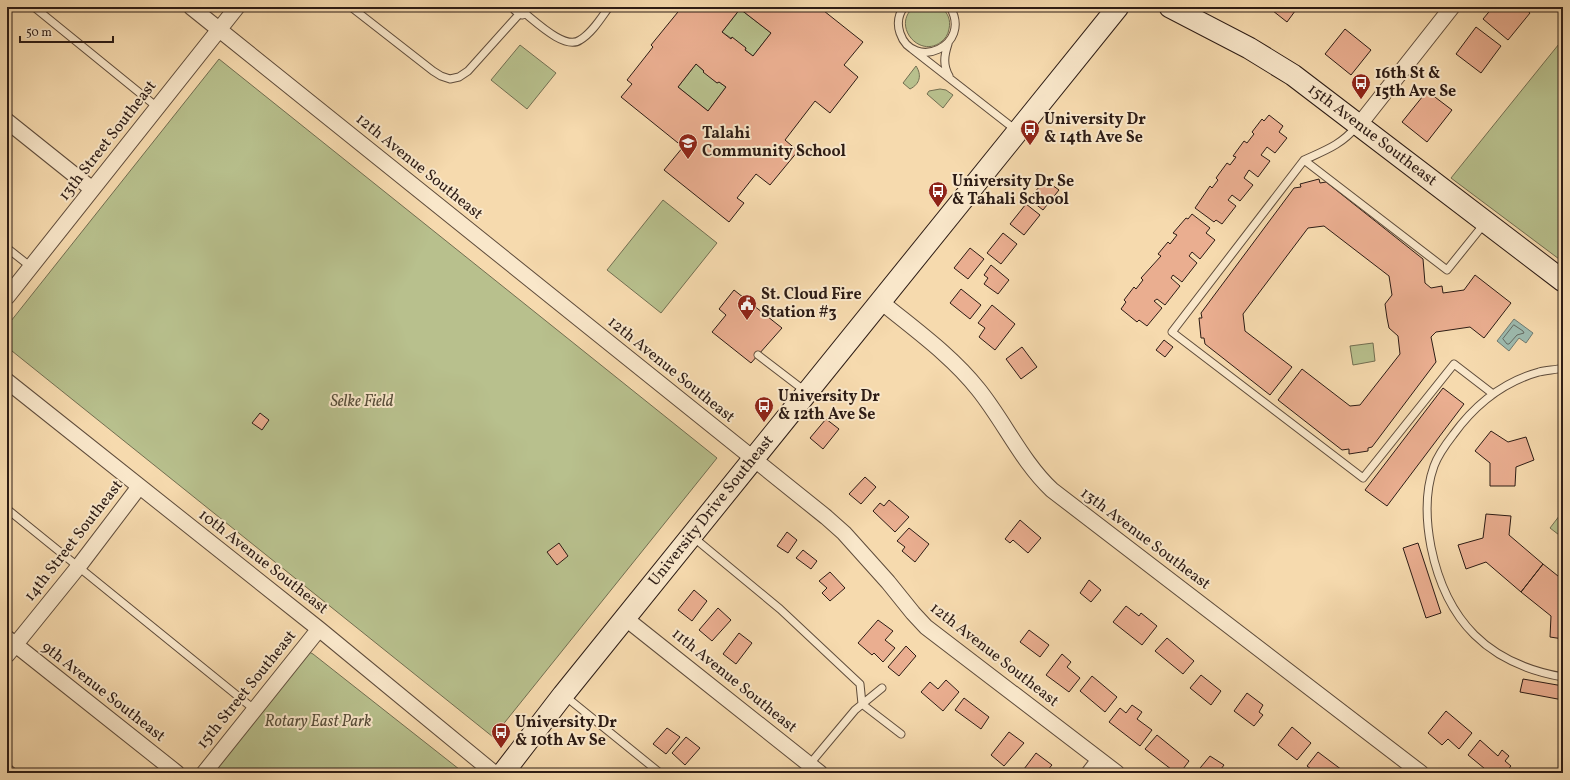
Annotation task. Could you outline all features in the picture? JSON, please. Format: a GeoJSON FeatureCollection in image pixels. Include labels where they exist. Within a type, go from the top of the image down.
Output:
{"type":"FeatureCollection","features":[{"type":"Feature","properties":{"kind":"street","name":"12th Avenue Southeast"},"geometry":{"type":"LineString","coordinates":[[191,7],[844,533],[888,582],[913,614],[926,627],[1117,773]]}},
{"type":"Feature","properties":{"kind":"street","name":"13th Street Southeast"},"geometry":{"type":"LineString","coordinates":[[7,297],[237,7]]}},
{"type":"Feature","properties":{"kind":"street","name":"University Drive Southeast"},"geometry":{"type":"LineString","coordinates":[[503,773],[563,695],[806,392],[1118,7]]}},
{"type":"Feature","properties":{"kind":"street","name":"15th Avenue Southeast"},"geometry":{"type":"LineString","coordinates":[[1170,7],[1256,52],[1293,75],[1563,281]]}},
{"type":"Feature","properties":{"kind":"street"},"geometry":{"type":"LineString","coordinates":[[1358,125],[1452,7]]}},
{"type":"Feature","properties":{"kind":"street"},"geometry":{"type":"LineString","coordinates":[[7,121],[92,189]]}},
{"type":"Feature","properties":{"kind":"street","name":"13th Avenue Southeast"},"geometry":{"type":"LineString","coordinates":[[880,301],[944,354],[969,378],[1017,444],[1031,467],[1041,480],[1052,490],[1421,773]]}},
{"type":"Feature","properties":{"kind":"street","name":"10th Avenue Southeast"},"geometry":{"type":"LineString","coordinates":[[7,381],[319,629],[494,773]]}},
{"type":"Feature","properties":{"kind":"street","name":"14th Street Southeast"},"geometry":{"type":"LineString","coordinates":[[10,646],[79,566],[139,486]]}},
{"type":"Feature","properties":{"kind":"street","name":"11th Avenue Southeast"},"geometry":{"type":"LineString","coordinates":[[625,618],[811,770]]}},
{"type":"Feature","properties":{"kind":"street","name":"15th Street Southeast"},"geometry":{"type":"LineString","coordinates":[[204,773],[319,629]]}},
{"type":"Feature","properties":{"kind":"street","name":"9th Avenue Southeast"},"geometry":{"type":"LineString","coordinates":[[10,646],[177,773]]}},
{"type":"Feature","properties":{"kind":"street"},"geometry":{"type":"LineString","coordinates":[[1089,773],[1099,760]]}},
{"type":"Feature","properties":{"kind":"lane"},"geometry":{"type":"LineString","coordinates":[[34,7],[157,107]]}},
{"type":"Feature","properties":{"kind":"lane"},"geometry":{"type":"LineString","coordinates":[[351,7],[434,71],[450,79],[459,77],[468,72],[519,9],[559,39],[570,43],[580,41],[609,7]]}},
{"type":"Feature","properties":{"kind":"lane"},"geometry":{"type":"LineString","coordinates":[[904,7],[899,17],[899,32],[902,38],[912,49],[1017,132]]}},
{"type":"Feature","properties":{"kind":"lane"},"geometry":{"type":"LineString","coordinates":[[912,49],[926,53],[934,52],[942,49],[948,43],[953,37],[956,21],[950,7]]}},
{"type":"Feature","properties":{"kind":"lane"},"geometry":{"type":"LineString","coordinates":[[948,43],[944,62],[945,69],[950,78]]}},
{"type":"Feature","properties":{"kind":"lane"},"geometry":{"type":"LineString","coordinates":[[1358,125],[1347,138],[1335,146],[1304,160],[1172,332],[1363,478],[1454,364],[1493,394]]}},
{"type":"Feature","properties":{"kind":"lane"},"geometry":{"type":"LineString","coordinates":[[1304,160],[1447,270],[1486,222]]}},
{"type":"Feature","properties":{"kind":"lane"},"geometry":{"type":"LineString","coordinates":[[7,248],[31,267]]}},
{"type":"Feature","properties":{"kind":"lane"},"geometry":{"type":"LineString","coordinates":[[758,355],[806,392]]}},
{"type":"Feature","properties":{"kind":"lane"},"geometry":{"type":"LineString","coordinates":[[1563,368],[1539,372],[1505,386],[1478,406],[1460,425],[1446,444],[1434,466],[1429,485],[1427,508],[1428,530],[1438,574],[1453,608],[1465,625],[1479,639],[1496,652],[1519,665],[1542,673],[1563,677]]}},
{"type":"Feature","properties":{"kind":"lane"},"geometry":{"type":"LineString","coordinates":[[7,509],[255,710]]}},
{"type":"Feature","properties":{"kind":"lane"},"geometry":{"type":"LineString","coordinates":[[691,536],[780,609],[860,684],[862,704],[902,734]]}},
{"type":"Feature","properties":{"kind":"lane"},"geometry":{"type":"LineString","coordinates":[[811,770],[855,710],[882,688]]}},
{"type":"Feature","properties":{"kind":"lane"},"geometry":{"type":"LineString","coordinates":[[563,695],[660,773]]}},
{"type":"Feature","properties":{"kind":"lane"},"geometry":{"type":"LineString","coordinates":[[7,767],[14,773]]}},
{"type":"Feature","properties":{"kind":"green space"},"geometry":{"type":"Polygon","coordinates":[[[914,7],[941,7],[945,12],[950,26],[947,35],[941,42],[933,46],[924,46],[911,38],[905,22],[908,14],[914,7]]]}},
{"type":"Feature","properties":{"kind":"green space"},"geometry":{"type":"Polygon","coordinates":[[[740,9],[771,33],[753,56],[745,50],[746,48],[722,32],[740,9]]]}},
{"type":"Feature","properties":{"kind":"green space"},"geometry":{"type":"Polygon","coordinates":[[[1563,39],[1563,262],[1451,178],[1563,39]]]}},
{"type":"Feature","properties":{"kind":"green space"},"geometry":{"type":"Polygon","coordinates":[[[520,45],[556,73],[527,109],[491,80],[520,45]]]}},
{"type":"Feature","properties":{"kind":"green space","name":"Selke Field"},"geometry":{"type":"Polygon","coordinates":[[[219,59],[717,458],[493,737],[7,347],[7,326],[219,59]]]}},
{"type":"Feature","properties":{"kind":"green space"},"geometry":{"type":"Polygon","coordinates":[[[696,64],[717,83],[719,82],[726,87],[708,111],[678,87],[696,64]]]}},
{"type":"Feature","properties":{"kind":"green space"},"geometry":{"type":"Polygon","coordinates":[[[916,66],[919,73],[919,79],[916,85],[910,89],[903,83],[916,66]]]}},
{"type":"Feature","properties":{"kind":"green space"},"geometry":{"type":"Polygon","coordinates":[[[940,89],[946,90],[953,95],[943,108],[927,94],[929,91],[940,89]]]}},
{"type":"Feature","properties":{"kind":"green space"},"geometry":{"type":"Polygon","coordinates":[[[663,200],[717,243],[661,313],[607,270],[663,200]]]}},
{"type":"Feature","properties":{"kind":"green space"},"geometry":{"type":"Polygon","coordinates":[[[1373,343],[1375,361],[1353,365],[1350,346],[1373,343]]]}},
{"type":"Feature","properties":{"kind":"green space"},"geometry":{"type":"Polygon","coordinates":[[[1563,511],[1563,538],[1550,528],[1563,511]]]}},
{"type":"Feature","properties":{"kind":"green space","name":"Rotary East Park"},"geometry":{"type":"Polygon","coordinates":[[[309,652],[313,654],[464,773],[210,773],[309,652]]]}},
{"type":"Feature","properties":{"kind":"water"},"geometry":{"type":"Polygon","coordinates":[[[1514,319],[1533,333],[1526,343],[1519,338],[1509,351],[1497,341],[1514,319]]]}},
{"type":"Feature","properties":{"kind":"building","name":"Talahi Community School"},"geometry":{"type":"Polygon","coordinates":[[[682,7],[819,7],[863,42],[844,65],[858,77],[830,113],[815,101],[785,140],[798,151],[770,185],[756,174],[737,198],[744,203],[729,222],[664,170],[683,147],[621,97],[632,84],[627,80],[653,47],[651,45],[682,7]],[[740,9],[722,32],[731,39],[732,37],[746,48],[745,50],[753,56],[771,33],[740,9]],[[696,64],[678,87],[708,111],[726,87],[719,82],[717,83],[703,72],[704,71],[696,64]]]}},
{"type":"Feature","properties":{"kind":"building"},"geometry":{"type":"Polygon","coordinates":[[[1268,7],[1298,7],[1287,22],[1268,7]]]}},
{"type":"Feature","properties":{"kind":"building"},"geometry":{"type":"Polygon","coordinates":[[[1493,7],[1523,7],[1530,13],[1508,40],[1483,19],[1493,7]]]}},
{"type":"Feature","properties":{"kind":"building"},"geometry":{"type":"Polygon","coordinates":[[[1476,27],[1501,46],[1481,73],[1456,54],[1476,27]]]}},
{"type":"Feature","properties":{"kind":"building"},"geometry":{"type":"Polygon","coordinates":[[[1345,29],[1371,50],[1351,75],[1325,54],[1345,29]]]}},
{"type":"Feature","properties":{"kind":"building"},"geometry":{"type":"Polygon","coordinates":[[[1427,91],[1452,110],[1427,142],[1402,122],[1427,91]]]}},
{"type":"Feature","properties":{"kind":"building"},"geometry":{"type":"Polygon","coordinates":[[[1269,115],[1283,126],[1279,132],[1287,138],[1275,153],[1267,147],[1261,155],[1270,161],[1258,177],[1249,170],[1244,178],[1253,185],[1240,201],[1232,195],[1228,200],[1236,206],[1222,224],[1216,220],[1214,222],[1195,208],[1210,186],[1212,188],[1218,180],[1216,178],[1227,163],[1230,165],[1236,157],[1233,156],[1244,141],[1247,143],[1254,134],[1252,132],[1262,119],[1264,121],[1269,115]]]}},
{"type":"Feature","properties":{"kind":"building"},"geometry":{"type":"Polygon","coordinates":[[[1319,179],[1320,183],[1326,182],[1423,259],[1425,283],[1431,288],[1442,286],[1443,293],[1464,290],[1475,275],[1511,303],[1484,338],[1470,327],[1436,332],[1431,337],[1436,362],[1372,447],[1368,448],[1368,451],[1349,454],[1349,449],[1342,450],[1278,400],[1302,369],[1350,406],[1360,405],[1400,354],[1398,336],[1389,328],[1385,304],[1392,295],[1389,276],[1324,226],[1308,228],[1243,314],[1245,331],[1292,367],[1270,395],[1205,344],[1204,338],[1201,338],[1199,318],[1202,318],[1201,313],[1294,188],[1301,187],[1300,184],[1319,179]]]}},
{"type":"Feature","properties":{"kind":"building"},"geometry":{"type":"Polygon","coordinates":[[[1045,180],[1059,190],[1043,210],[1029,199],[1045,180]]]}},
{"type":"Feature","properties":{"kind":"building"},"geometry":{"type":"Polygon","coordinates":[[[1026,204],[1040,215],[1024,235],[1010,224],[1026,204]]]}},
{"type":"Feature","properties":{"kind":"building"},"geometry":{"type":"Polygon","coordinates":[[[1192,214],[1210,228],[1206,233],[1215,240],[1200,259],[1192,252],[1189,256],[1197,263],[1182,282],[1173,275],[1171,278],[1180,286],[1165,305],[1157,299],[1154,301],[1162,308],[1147,326],[1139,320],[1137,322],[1121,309],[1126,302],[1124,300],[1134,287],[1136,289],[1143,280],[1141,278],[1161,256],[1158,254],[1168,242],[1170,244],[1177,235],[1173,233],[1186,218],[1188,219],[1192,214]]]}},
{"type":"Feature","properties":{"kind":"building"},"geometry":{"type":"Polygon","coordinates":[[[1003,233],[1017,244],[1001,264],[987,253],[1003,233]]]}},
{"type":"Feature","properties":{"kind":"building"},"geometry":{"type":"Polygon","coordinates":[[[970,248],[984,259],[968,279],[954,268],[970,248]]]}},
{"type":"Feature","properties":{"kind":"building"},"geometry":{"type":"Polygon","coordinates":[[[991,265],[1009,280],[998,294],[984,284],[988,278],[984,275],[991,265]]]}},
{"type":"Feature","properties":{"kind":"building"},"geometry":{"type":"Polygon","coordinates":[[[961,289],[981,305],[970,319],[950,303],[961,289]]]}},
{"type":"Feature","properties":{"kind":"building","name":"St. Cloud Fire Station #3"},"geometry":{"type":"Polygon","coordinates":[[[734,290],[782,328],[751,363],[712,332],[726,315],[719,309],[734,290]]]}},
{"type":"Feature","properties":{"kind":"building"},"geometry":{"type":"Polygon","coordinates":[[[992,305],[1015,324],[995,350],[979,337],[985,328],[978,323],[992,305]]]}},
{"type":"Feature","properties":{"kind":"building"},"geometry":{"type":"Polygon","coordinates":[[[1164,340],[1173,347],[1165,357],[1156,350],[1164,340]]]}},
{"type":"Feature","properties":{"kind":"building"},"geometry":{"type":"Polygon","coordinates":[[[1022,347],[1037,367],[1021,379],[1006,359],[1022,347]]]}},
{"type":"Feature","properties":{"kind":"building"},"geometry":{"type":"Polygon","coordinates":[[[1443,388],[1464,404],[1387,506],[1365,490],[1443,388]]]}},
{"type":"Feature","properties":{"kind":"building"},"geometry":{"type":"Polygon","coordinates":[[[260,413],[269,420],[262,430],[252,423],[260,413]]]}},
{"type":"Feature","properties":{"kind":"building"},"geometry":{"type":"Polygon","coordinates":[[[826,419],[839,429],[823,449],[810,438],[826,419]]]}},
{"type":"Feature","properties":{"kind":"building"},"geometry":{"type":"Polygon","coordinates":[[[1491,431],[1508,442],[1526,437],[1534,460],[1516,467],[1515,486],[1490,486],[1490,463],[1475,451],[1491,431]]]}},
{"type":"Feature","properties":{"kind":"building"},"geometry":{"type":"Polygon","coordinates":[[[865,477],[876,487],[861,504],[849,494],[865,477]]]}},
{"type":"Feature","properties":{"kind":"building"},"geometry":{"type":"Polygon","coordinates":[[[889,500],[909,517],[895,532],[873,511],[880,503],[884,506],[889,500]]]}},
{"type":"Feature","properties":{"kind":"building"},"geometry":{"type":"Polygon","coordinates":[[[1486,514],[1511,516],[1509,535],[1543,564],[1521,592],[1486,562],[1466,569],[1458,545],[1483,538],[1486,514]]]}},
{"type":"Feature","properties":{"kind":"building"},"geometry":{"type":"Polygon","coordinates":[[[1020,520],[1041,538],[1028,553],[1013,540],[1010,543],[1005,539],[1020,520]]]}},
{"type":"Feature","properties":{"kind":"building"},"geometry":{"type":"Polygon","coordinates":[[[909,528],[929,544],[915,562],[902,551],[905,547],[897,541],[909,528]]]}},
{"type":"Feature","properties":{"kind":"building"},"geometry":{"type":"Polygon","coordinates":[[[787,532],[797,540],[788,553],[777,546],[787,532]]]}},
{"type":"Feature","properties":{"kind":"building"},"geometry":{"type":"Polygon","coordinates":[[[559,543],[568,556],[557,565],[547,552],[559,543]]]}},
{"type":"Feature","properties":{"kind":"building"},"geometry":{"type":"Polygon","coordinates":[[[1418,543],[1441,613],[1426,618],[1403,548],[1418,543]]]}},
{"type":"Feature","properties":{"kind":"building"},"geometry":{"type":"Polygon","coordinates":[[[803,550],[817,561],[811,569],[796,558],[803,550]]]}},
{"type":"Feature","properties":{"kind":"building"},"geometry":{"type":"Polygon","coordinates":[[[1543,564],[1563,580],[1563,639],[1550,637],[1551,616],[1521,592],[1543,564]]]}},
{"type":"Feature","properties":{"kind":"building"},"geometry":{"type":"Polygon","coordinates":[[[830,572],[845,588],[830,601],[822,593],[827,588],[819,581],[830,572]]]}},
{"type":"Feature","properties":{"kind":"building"},"geometry":{"type":"Polygon","coordinates":[[[1089,580],[1101,590],[1091,602],[1080,593],[1089,580]]]}},
{"type":"Feature","properties":{"kind":"building"},"geometry":{"type":"Polygon","coordinates":[[[694,590],[707,601],[692,621],[678,610],[694,590]]]}},
{"type":"Feature","properties":{"kind":"building"},"geometry":{"type":"Polygon","coordinates":[[[1126,606],[1139,616],[1141,613],[1157,626],[1142,645],[1113,622],[1126,606]]]}},
{"type":"Feature","properties":{"kind":"building"},"geometry":{"type":"Polygon","coordinates":[[[718,608],[731,620],[712,641],[699,630],[718,608]]]}},
{"type":"Feature","properties":{"kind":"building"},"geometry":{"type":"Polygon","coordinates":[[[878,620],[893,631],[885,640],[895,648],[883,662],[874,653],[872,655],[858,643],[878,620]]]}},
{"type":"Feature","properties":{"kind":"building"},"geometry":{"type":"Polygon","coordinates":[[[1029,630],[1049,645],[1040,657],[1020,642],[1029,630]]]}},
{"type":"Feature","properties":{"kind":"building"},"geometry":{"type":"Polygon","coordinates":[[[739,633],[752,643],[736,664],[723,654],[739,633]]]}},
{"type":"Feature","properties":{"kind":"building"},"geometry":{"type":"Polygon","coordinates":[[[1167,638],[1194,661],[1183,674],[1155,651],[1167,638]]]}},
{"type":"Feature","properties":{"kind":"building"},"geometry":{"type":"Polygon","coordinates":[[[906,646],[916,656],[899,676],[888,667],[906,646]]]}},
{"type":"Feature","properties":{"kind":"building"},"geometry":{"type":"Polygon","coordinates":[[[1062,654],[1071,662],[1067,667],[1080,678],[1069,692],[1046,675],[1062,654]]]}},
{"type":"Feature","properties":{"kind":"building"},"geometry":{"type":"Polygon","coordinates":[[[1201,675],[1221,691],[1211,705],[1190,688],[1201,675]]]}},
{"type":"Feature","properties":{"kind":"building"},"geometry":{"type":"Polygon","coordinates":[[[1092,676],[1117,697],[1105,712],[1080,691],[1092,676]]]}},
{"type":"Feature","properties":{"kind":"building"},"geometry":{"type":"Polygon","coordinates":[[[1523,679],[1563,686],[1563,700],[1520,692],[1523,679]]]}},
{"type":"Feature","properties":{"kind":"building"},"geometry":{"type":"Polygon","coordinates":[[[946,680],[959,692],[943,711],[921,692],[930,682],[938,689],[946,680]]]}},
{"type":"Feature","properties":{"kind":"building"},"geometry":{"type":"Polygon","coordinates":[[[1247,693],[1263,705],[1259,712],[1263,715],[1254,726],[1234,711],[1247,693]]]}},
{"type":"Feature","properties":{"kind":"building"},"geometry":{"type":"Polygon","coordinates":[[[964,698],[989,717],[981,729],[955,710],[964,698]]]}},
{"type":"Feature","properties":{"kind":"building"},"geometry":{"type":"Polygon","coordinates":[[[1132,705],[1142,712],[1137,719],[1152,730],[1140,746],[1109,722],[1120,708],[1126,713],[1132,705]]]}},
{"type":"Feature","properties":{"kind":"building"},"geometry":{"type":"Polygon","coordinates":[[[1446,711],[1472,733],[1459,749],[1448,739],[1442,745],[1428,733],[1446,711]]]}},
{"type":"Feature","properties":{"kind":"building"},"geometry":{"type":"Polygon","coordinates":[[[1292,727],[1311,743],[1297,760],[1278,745],[1292,727]]]}},
{"type":"Feature","properties":{"kind":"building"},"geometry":{"type":"Polygon","coordinates":[[[667,728],[680,737],[666,754],[653,744],[667,728]]]}},
{"type":"Feature","properties":{"kind":"building"},"geometry":{"type":"Polygon","coordinates":[[[1009,732],[1024,743],[1004,766],[991,755],[1009,732]]]}},
{"type":"Feature","properties":{"kind":"building"},"geometry":{"type":"Polygon","coordinates":[[[1157,735],[1189,761],[1180,773],[1176,773],[1145,749],[1157,735]]]}},
{"type":"Feature","properties":{"kind":"building"},"geometry":{"type":"Polygon","coordinates":[[[686,737],[700,748],[685,765],[672,753],[686,737]]]}},
{"type":"Feature","properties":{"kind":"building"},"geometry":{"type":"Polygon","coordinates":[[[1480,740],[1498,756],[1502,750],[1509,756],[1505,761],[1511,766],[1505,773],[1490,773],[1468,755],[1480,740]]]}},
{"type":"Feature","properties":{"kind":"building"},"geometry":{"type":"Polygon","coordinates":[[[1318,752],[1346,773],[1316,773],[1307,766],[1318,752]]]}},
{"type":"Feature","properties":{"kind":"building"},"geometry":{"type":"Polygon","coordinates":[[[1036,753],[1052,765],[1045,773],[1021,773],[1036,753]]]}},
{"type":"Feature","properties":{"kind":"building"},"geometry":{"type":"Polygon","coordinates":[[[1210,756],[1224,765],[1221,769],[1226,773],[1196,773],[1210,756]]]}},
{"type":"Feature","properties":{"kind":"place","name":"16th St & 15th Ave Se"},"geometry":{"type":"Point","coordinates":[1361,100]}},
{"type":"Feature","properties":{"kind":"place","name":"University Dr & 14th Ave Se"},"geometry":{"type":"Point","coordinates":[1030,146]}},
{"type":"Feature","properties":{"kind":"place","name":"Talahi Community School"},"geometry":{"type":"Point","coordinates":[688,160]}},
{"type":"Feature","properties":{"kind":"place","name":"University Dr Se & Tahali School"},"geometry":{"type":"Point","coordinates":[938,208]}},
{"type":"Feature","properties":{"kind":"place","name":"St. Cloud Fire Station #3"},"geometry":{"type":"Point","coordinates":[747,321]}},
{"type":"Feature","properties":{"kind":"place","name":"University Dr & 12th Ave Se"},"geometry":{"type":"Point","coordinates":[764,423]}},
{"type":"Feature","properties":{"kind":"place","name":"University Dr & 10th Av Se"},"geometry":{"type":"Point","coordinates":[501,749]}}]}
